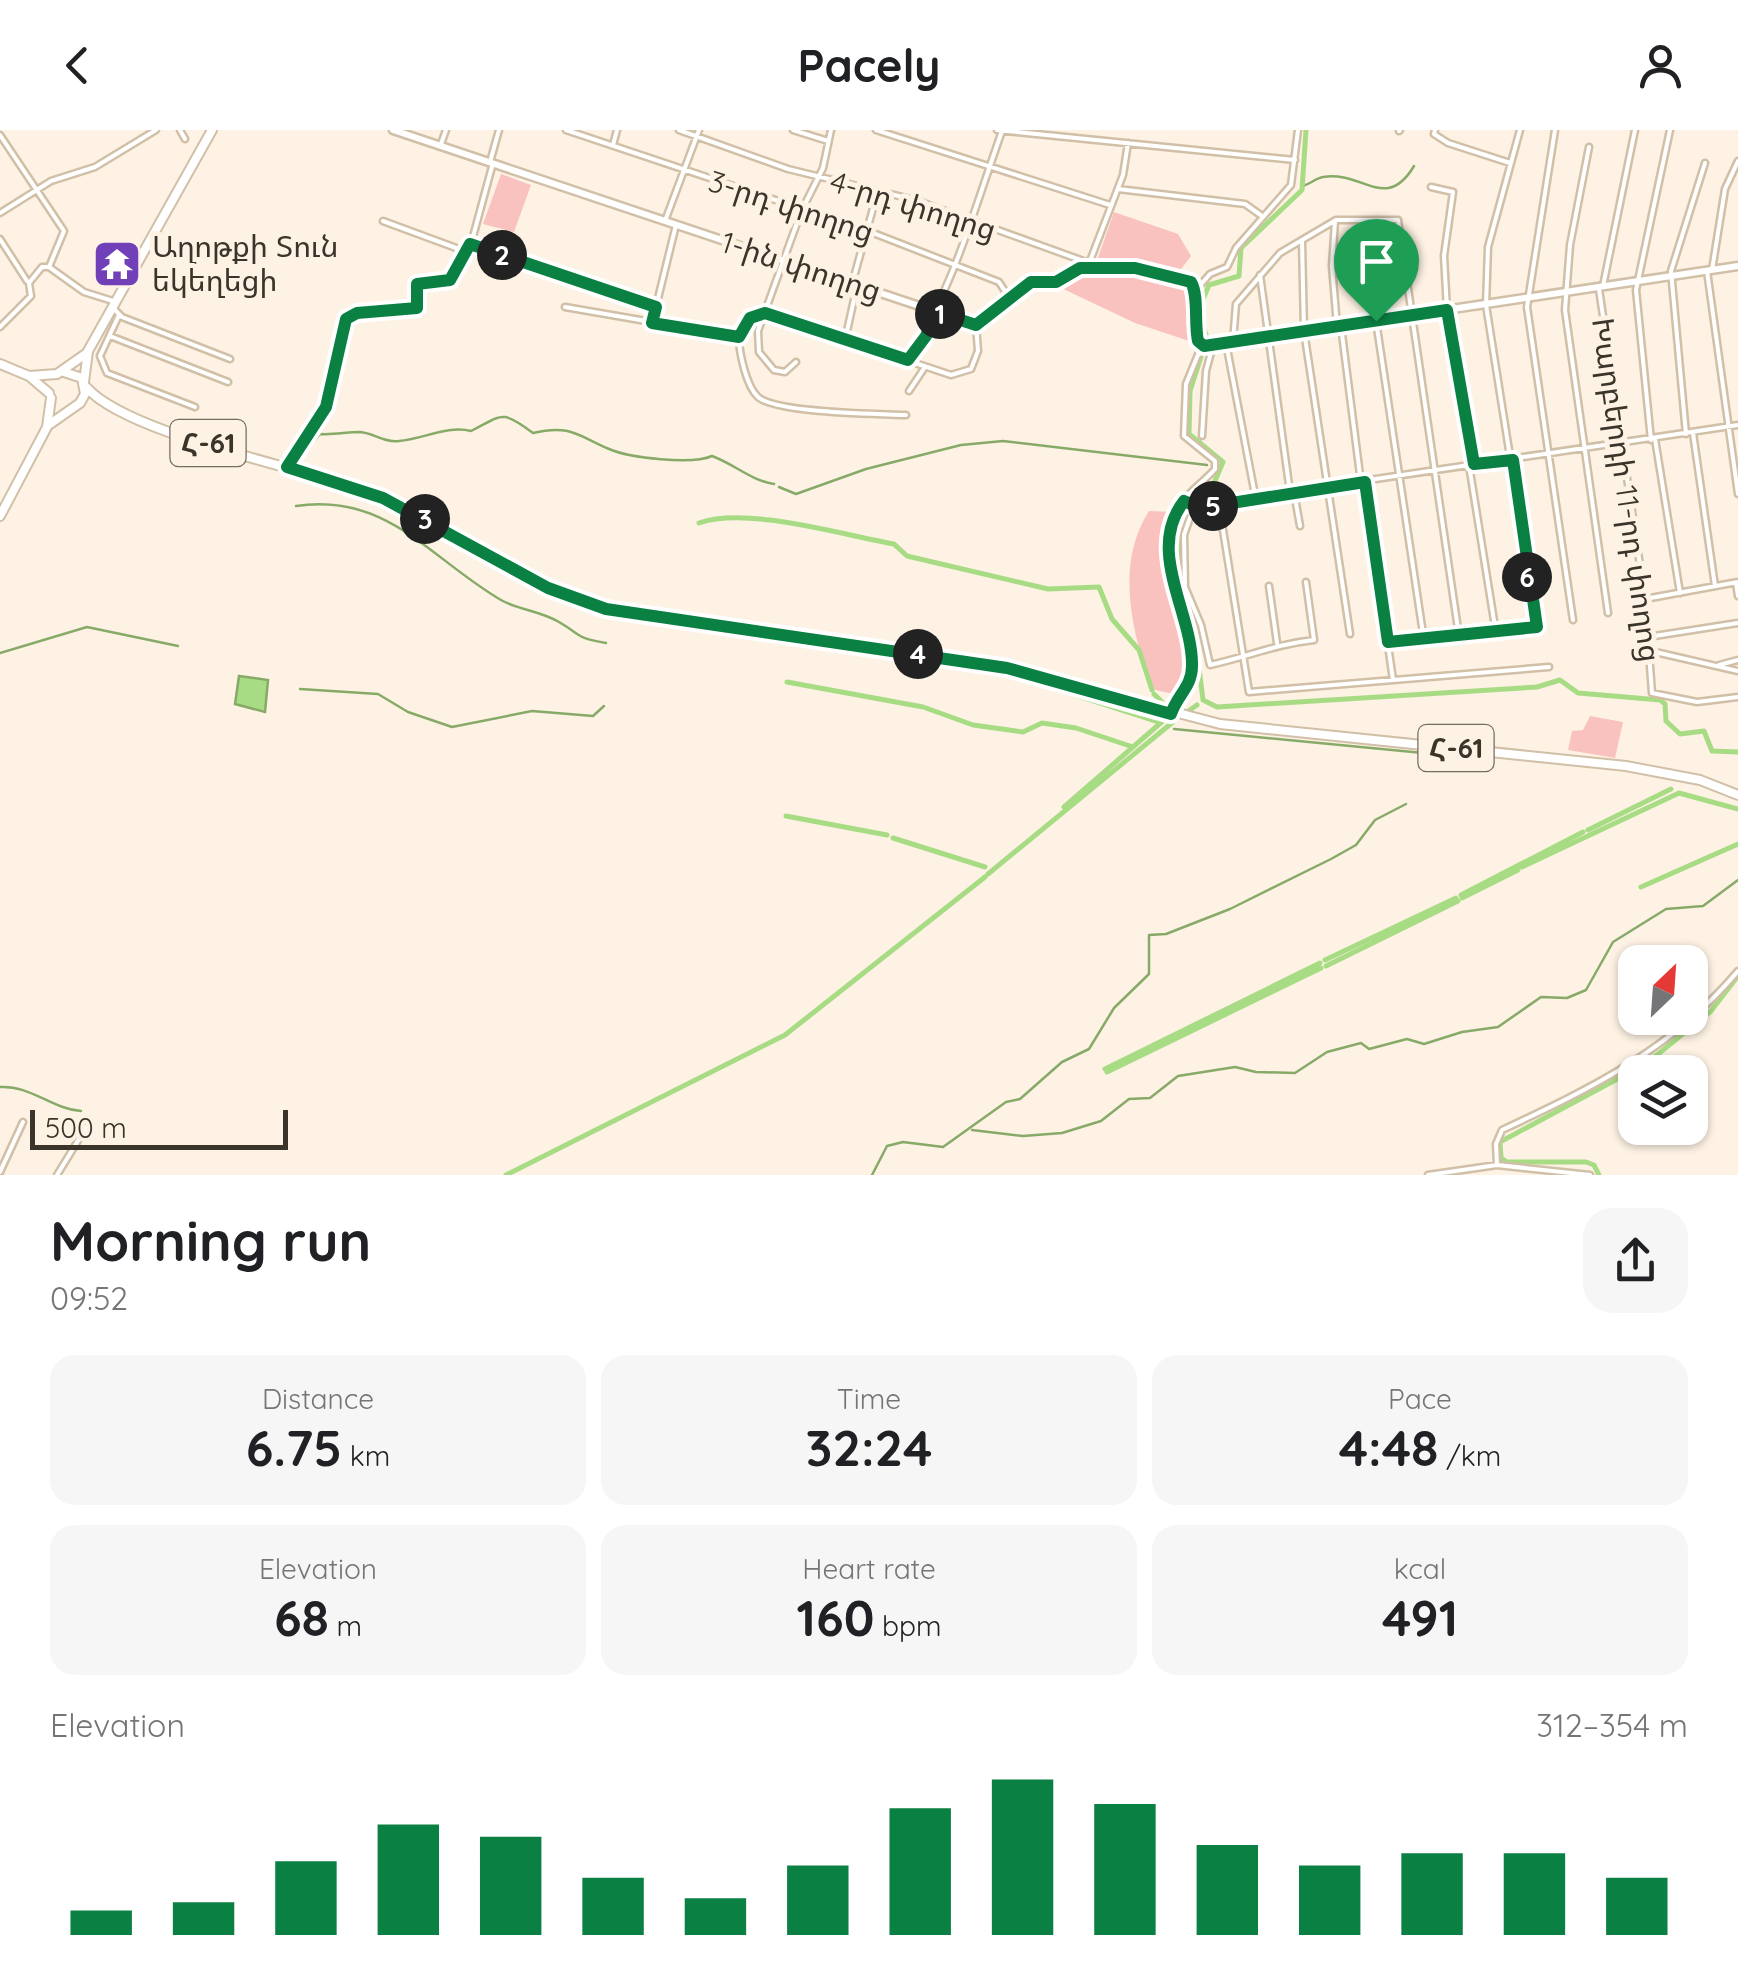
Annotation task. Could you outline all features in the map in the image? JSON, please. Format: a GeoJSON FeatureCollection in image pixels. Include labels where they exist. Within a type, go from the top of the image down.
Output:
{"type":"FeatureCollection","features":[{"type":"Feature","properties":{"kind":"main road"},"geometry":{"type":"LineString","coordinates":[[0,516],[47,427],[50,396],[61,373],[88,352],[116,308],[212,130]]}},
{"type":"Feature","properties":{"kind":"main road","name":"1-ին փողոց"},"geometry":{"type":"LineString","coordinates":[[392,130],[976,325]]}},
{"type":"Feature","properties":{"kind":"main road"},"geometry":{"type":"LineString","coordinates":[[976,325],[1008,296],[1036,280],[1056,282],[1088,265],[1135,268],[1191,282],[1196,290],[1192,312],[1207,345],[1738,266]]}},
{"type":"Feature","properties":{"kind":"main road"},"geometry":{"type":"LineString","coordinates":[[47,427],[80,404],[88,352]]}},
{"type":"Feature","properties":{"kind":"main road"},"geometry":{"type":"LineString","coordinates":[[0,364],[29,376],[60,407],[70,408]]}},
{"type":"Feature","properties":{"kind":"main road"},"geometry":{"type":"LineString","coordinates":[[29,376],[76,374],[85,384]]}},
{"type":"Feature","properties":{"kind":"main road","name":"Հ-61"},"geometry":{"type":"LineString","coordinates":[[85,384],[108,405]]}},
{"type":"Feature","properties":{"kind":"main road","name":"Հ-61"},"geometry":{"type":"LineString","coordinates":[[80,404],[108,405],[198,440],[383,498],[548,588],[606,609],[1007,668],[1171,714],[1242,727],[1626,766],[1700,780],[1738,795]]}},
{"type":"Feature","properties":{"kind":"street"},"geometry":{"type":"LineString","coordinates":[[0,213],[35,190],[95,167],[156,130]]}},
{"type":"Feature","properties":{"kind":"street"},"geometry":{"type":"LineString","coordinates":[[180,130],[185,139]]}},
{"type":"Feature","properties":{"kind":"street"},"geometry":{"type":"LineString","coordinates":[[441,146],[446,130]]}},
{"type":"Feature","properties":{"kind":"street"},"geometry":{"type":"LineString","coordinates":[[287,467],[326,407],[346,319],[357,313],[417,308],[417,284],[450,280],[470,244],[499,130]]}},
{"type":"Feature","properties":{"kind":"street","name":"3-րդ փողոց"},"geometry":{"type":"LineString","coordinates":[[566,130],[800,212],[868,231],[999,282],[1008,296]]}},
{"type":"Feature","properties":{"kind":"street"},"geometry":{"type":"LineString","coordinates":[[613,146],[617,130]]}},
{"type":"Feature","properties":{"kind":"street","name":"4-րդ փողոց"},"geometry":{"type":"LineString","coordinates":[[680,130],[696,139],[968,221],[1088,265]]}},
{"type":"Feature","properties":{"kind":"street"},"geometry":{"type":"LineString","coordinates":[[665,221],[699,130]]}},
{"type":"Feature","properties":{"kind":"street"},"geometry":{"type":"LineString","coordinates":[[793,130],[828,141]]}},
{"type":"Feature","properties":{"kind":"street"},"geometry":{"type":"LineString","coordinates":[[796,362],[779,373],[764,362],[758,342],[831,130]]}},
{"type":"Feature","properties":{"kind":"street"},"geometry":{"type":"LineString","coordinates":[[876,130],[1110,204]]}},
{"type":"Feature","properties":{"kind":"street"},"geometry":{"type":"LineString","coordinates":[[908,360],[926,336],[958,265],[968,221],[1000,130],[1295,160]]}},
{"type":"Feature","properties":{"kind":"street"},"geometry":{"type":"LineString","coordinates":[[1196,290],[1210,274],[1227,267],[1262,216],[1291,185],[1298,130]]}},
{"type":"Feature","properties":{"kind":"street"},"geometry":{"type":"LineString","coordinates":[[1435,130],[1434,134],[1448,143],[1510,163]]}},
{"type":"Feature","properties":{"kind":"street"},"geometry":{"type":"LineString","coordinates":[[1388,642],[1533,630],[1538,620],[1526,569],[1513,460],[1486,306],[1488,247],[1520,130]]}},
{"type":"Feature","properties":{"kind":"street"},"geometry":{"type":"LineString","coordinates":[[1555,130],[1528,298],[1573,620]]}},
{"type":"Feature","properties":{"kind":"street","name":"Խարբերդի 11-րդ փողոց"},"geometry":{"type":"LineString","coordinates":[[1635,130],[1601,286],[1645,599],[1652,693],[1697,702],[1738,697]]}},
{"type":"Feature","properties":{"kind":"street"},"geometry":{"type":"LineString","coordinates":[[1670,130],[1638,281],[1653,439],[1680,593]]}},
{"type":"Feature","properties":{"kind":"street"},"geometry":{"type":"LineString","coordinates":[[0,135],[64,232],[49,267]]}},
{"type":"Feature","properties":{"kind":"street"},"geometry":{"type":"LineString","coordinates":[[1088,265],[1118,189],[1128,143]]}},
{"type":"Feature","properties":{"kind":"street"},"geometry":{"type":"LineString","coordinates":[[1589,147],[1564,292],[1608,613]]}},
{"type":"Feature","properties":{"kind":"street"},"geometry":{"type":"LineString","coordinates":[[1738,161],[1725,190],[1709,270],[1738,494]]}},
{"type":"Feature","properties":{"kind":"street"},"geometry":{"type":"LineString","coordinates":[[1686,434],[1670,276],[1705,163]]}},
{"type":"Feature","properties":{"kind":"street"},"geometry":{"type":"LineString","coordinates":[[1430,186],[1453,192],[1444,256],[1447,310],[1496,633]]}},
{"type":"Feature","properties":{"kind":"street"},"geometry":{"type":"LineString","coordinates":[[1118,189],[1245,204],[1262,216]]}},
{"type":"Feature","properties":{"kind":"street"},"geometry":{"type":"LineString","coordinates":[[845,340],[856,260],[878,192]]}},
{"type":"Feature","properties":{"kind":"street"},"geometry":{"type":"LineString","coordinates":[[1336,220],[1332,266],[1339,326],[1394,680]]}},
{"type":"Feature","properties":{"kind":"street"},"geometry":{"type":"LineString","coordinates":[[1255,496],[1230,342],[1236,304],[1280,253],[1336,220],[1398,220],[1459,636]]}},
{"type":"Feature","properties":{"kind":"street"},"geometry":{"type":"LineString","coordinates":[[382,221],[467,252]]}},
{"type":"Feature","properties":{"kind":"street"},"geometry":{"type":"LineString","coordinates":[[1361,221],[1424,640]]}},
{"type":"Feature","properties":{"kind":"street"},"geometry":{"type":"LineString","coordinates":[[652,323],[676,225]]}},
{"type":"Feature","properties":{"kind":"street"},"geometry":{"type":"LineString","coordinates":[[0,239],[32,296],[0,327]]}},
{"type":"Feature","properties":{"kind":"street"},"geometry":{"type":"LineString","coordinates":[[1302,241],[1304,331],[1350,634]]}},
{"type":"Feature","properties":{"kind":"street"},"geometry":{"type":"LineString","coordinates":[[470,244],[656,307]]}},
{"type":"Feature","properties":{"kind":"street"},"geometry":{"type":"LineString","coordinates":[[28,283],[42,267],[49,267],[84,292],[230,359]]}},
{"type":"Feature","properties":{"kind":"street"},"geometry":{"type":"LineString","coordinates":[[1260,275],[1300,526]]}},
{"type":"Feature","properties":{"kind":"street"},"geometry":{"type":"LineString","coordinates":[[116,308],[110,336],[100,356],[110,377],[196,407]]}},
{"type":"Feature","properties":{"kind":"street"},"geometry":{"type":"LineString","coordinates":[[566,308],[739,337]]}},
{"type":"Feature","properties":{"kind":"street"},"geometry":{"type":"LineString","coordinates":[[906,415],[812,410],[766,401],[753,390],[739,337],[750,318],[765,313],[951,376],[970,369],[978,352],[976,325]]}},
{"type":"Feature","properties":{"kind":"street"},"geometry":{"type":"LineString","coordinates":[[110,336],[228,382]]}},
{"type":"Feature","properties":{"kind":"street"},"geometry":{"type":"LineString","coordinates":[[1202,436],[1207,345]]}},
{"type":"Feature","properties":{"kind":"street"},"geometry":{"type":"LineString","coordinates":[[1171,714],[1176,698],[1188,688],[1192,669],[1188,622],[1170,574],[1172,526],[1184,501],[1214,469],[1215,461],[1184,436],[1186,384],[1207,345]]}},
{"type":"Feature","properties":{"kind":"street"},"geometry":{"type":"LineString","coordinates":[[909,391],[925,367]]}},
{"type":"Feature","properties":{"kind":"street"},"geometry":{"type":"LineString","coordinates":[[1184,501],[1194,506],[1220,505],[1255,496],[1738,425]]}},
{"type":"Feature","properties":{"kind":"street"},"geometry":{"type":"LineString","coordinates":[[1694,432],[1715,586]]}},
{"type":"Feature","properties":{"kind":"street"},"geometry":{"type":"LineString","coordinates":[[1220,505],[1248,692],[1548,667]]}},
{"type":"Feature","properties":{"kind":"street"},"geometry":{"type":"LineString","coordinates":[[1194,506],[1184,534],[1184,572],[1210,665],[1243,658],[1277,643],[1314,640],[1306,582]]}},
{"type":"Feature","properties":{"kind":"street"},"geometry":{"type":"LineString","coordinates":[[1645,599],[1737,582],[1738,596]]}},
{"type":"Feature","properties":{"kind":"street"},"geometry":{"type":"LineString","coordinates":[[1269,586],[1277,643]]}},
{"type":"Feature","properties":{"kind":"street"},"geometry":{"type":"LineString","coordinates":[[1648,637],[1738,622]]}},
{"type":"Feature","properties":{"kind":"street"},"geometry":{"type":"LineString","coordinates":[[1650,651],[1738,671]]}},
{"type":"Feature","properties":{"kind":"street"},"geometry":{"type":"LineString","coordinates":[[1719,665],[1738,660]]}},
{"type":"Feature","properties":{"kind":"street"},"geometry":{"type":"LineString","coordinates":[[1496,1164],[1496,1144],[1502,1130],[1624,1069],[1703,1012],[1738,971]]}},
{"type":"Feature","properties":{"kind":"street"},"geometry":{"type":"LineString","coordinates":[[0,1172],[23,1122]]}},
{"type":"Feature","properties":{"kind":"street"},"geometry":{"type":"LineString","coordinates":[[57,1175],[87,1126]]}},
{"type":"Feature","properties":{"kind":"street"},"geometry":{"type":"LineString","coordinates":[[1428,1175],[1496,1164],[1590,1175]]}},
{"type":"Feature","properties":{"kind":"shaded area"},"geometry":{"type":"Polygon","coordinates":[[[501,174],[531,185],[514,232],[483,224],[501,174]]]}},
{"type":"Feature","properties":{"kind":"shaded area"},"geometry":{"type":"Polygon","coordinates":[[[1114,212],[1178,234],[1191,256],[1178,273],[1194,286],[1188,313],[1192,342],[1135,323],[1055,285],[1068,281],[1076,271],[1093,272],[1114,212]]]}},
{"type":"Feature","properties":{"kind":"shaded area"},"geometry":{"type":"Polygon","coordinates":[[[1149,511],[1174,512],[1170,568],[1175,598],[1188,622],[1189,685],[1178,695],[1151,689],[1133,622],[1132,554],[1149,511]]]}},
{"type":"Feature","properties":{"kind":"shaded area"},"geometry":{"type":"Polygon","coordinates":[[[239,676],[268,680],[265,712],[235,704],[239,676]]]}},
{"type":"Feature","properties":{"kind":"shaded area"},"geometry":{"type":"Polygon","coordinates":[[[1590,716],[1623,722],[1615,758],[1568,750],[1572,731],[1583,730],[1590,716]]]}},
{"type":"Feature","properties":{"kind":"waterway"},"geometry":{"type":"LineString","coordinates":[[1306,130],[1302,190],[1241,248],[1239,276],[1209,285],[1198,311],[1207,338],[1190,391],[1189,434],[1223,462],[1214,483],[1197,491],[1179,520],[1178,589],[1194,628],[1203,700],[1217,707],[1537,687],[1560,680],[1578,693],[1660,700],[1665,704],[1666,721],[1680,734],[1704,731],[1712,751],[1738,752]]}},
{"type":"Feature","properties":{"kind":"waterway"},"geometry":{"type":"LineString","coordinates":[[1302,186],[1337,176],[1393,187],[1414,166]]}},
{"type":"Feature","properties":{"kind":"waterway"},"geometry":{"type":"LineString","coordinates":[[296,463],[320,434],[360,432],[399,441],[453,430],[471,431],[502,417],[533,433],[566,431],[631,455],[676,460],[712,456],[774,484]]}},
{"type":"Feature","properties":{"kind":"waterway"},"geometry":{"type":"LineString","coordinates":[[779,487],[796,494],[866,469],[961,445],[1003,441],[1207,465]]}},
{"type":"Feature","properties":{"kind":"waterway"},"geometry":{"type":"LineString","coordinates":[[296,506],[357,509],[383,519],[501,600],[552,618],[583,637],[606,643]]}},
{"type":"Feature","properties":{"kind":"waterway"},"geometry":{"type":"LineString","coordinates":[[699,523],[742,518],[795,524],[894,544],[907,556],[1048,589],[1099,587],[1112,619],[1139,650],[1152,690]]}},
{"type":"Feature","properties":{"kind":"waterway"},"geometry":{"type":"LineString","coordinates":[[0,653],[87,627],[178,646]]}},
{"type":"Feature","properties":{"kind":"waterway"},"geometry":{"type":"LineString","coordinates":[[863,651],[940,664]]}},
{"type":"Feature","properties":{"kind":"waterway"},"geometry":{"type":"LineString","coordinates":[[943,665],[1010,674],[1159,722]]}},
{"type":"Feature","properties":{"kind":"waterway"},"geometry":{"type":"LineString","coordinates":[[787,682],[923,707]]}},
{"type":"Feature","properties":{"kind":"waterway"},"geometry":{"type":"LineString","coordinates":[[300,689],[378,694],[408,712],[452,727],[532,711],[593,716],[604,706]]}},
{"type":"Feature","properties":{"kind":"waterway"},"geometry":{"type":"LineString","coordinates":[[1154,694],[1163,703]]}},
{"type":"Feature","properties":{"kind":"waterway"},"geometry":{"type":"LineString","coordinates":[[1187,712],[1197,705]]}},
{"type":"Feature","properties":{"kind":"waterway"},"geometry":{"type":"LineString","coordinates":[[926,708],[973,725],[1023,732],[1042,723],[1076,728],[1133,747]]}},
{"type":"Feature","properties":{"kind":"waterway"},"geometry":{"type":"LineString","coordinates":[[1064,807],[1164,720]]}},
{"type":"Feature","properties":{"kind":"waterway"},"geometry":{"type":"LineString","coordinates":[[988,874],[1173,722]]}},
{"type":"Feature","properties":{"kind":"waterway"},"geometry":{"type":"LineString","coordinates":[[1174,729],[1423,753]]}},
{"type":"Feature","properties":{"kind":"waterway"},"geometry":{"type":"LineString","coordinates":[[1588,830],[1671,789]]}},
{"type":"Feature","properties":{"kind":"waterway"},"geometry":{"type":"LineString","coordinates":[[1522,867],[1679,793],[1738,809]]}},
{"type":"Feature","properties":{"kind":"waterway"},"geometry":{"type":"LineString","coordinates":[[872,1175],[887,1146],[903,1142],[943,1147],[1006,1102],[1020,1099],[1062,1062],[1089,1049],[1114,1008],[1149,974],[1149,935],[1166,934],[1230,909],[1331,859],[1356,845],[1375,820],[1406,804]]}},
{"type":"Feature","properties":{"kind":"waterway"},"geometry":{"type":"LineString","coordinates":[[786,816],[887,835]]}},
{"type":"Feature","properties":{"kind":"waterway"},"geometry":{"type":"LineString","coordinates":[[1461,895],[1583,832]]}},
{"type":"Feature","properties":{"kind":"waterway"},"geometry":{"type":"LineString","coordinates":[[893,838],[985,867]]}},
{"type":"Feature","properties":{"kind":"waterway"},"geometry":{"type":"LineString","coordinates":[[1641,887],[1738,844]]}},
{"type":"Feature","properties":{"kind":"waterway"},"geometry":{"type":"LineString","coordinates":[[1462,898],[1518,870]]}},
{"type":"Feature","properties":{"kind":"waterway"},"geometry":{"type":"LineString","coordinates":[[506,1175],[785,1035],[985,877]]}},
{"type":"Feature","properties":{"kind":"waterway"},"geometry":{"type":"LineString","coordinates":[[972,1130],[1023,1136],[1062,1133],[1101,1121],[1129,1099],[1150,1098],[1178,1076],[1235,1067],[1295,1073],[1327,1052],[1361,1043],[1369,1049],[1407,1039],[1424,1044],[1462,1032],[1498,1027],[1541,997],[1567,998],[1586,990],[1613,942],[1666,909],[1703,906],[1738,880]]}},
{"type":"Feature","properties":{"kind":"waterway"},"geometry":{"type":"LineString","coordinates":[[1325,960],[1456,898]]}},
{"type":"Feature","properties":{"kind":"waterway"},"geometry":{"type":"LineString","coordinates":[[1326,966],[1458,901]]}},
{"type":"Feature","properties":{"kind":"waterway"},"geometry":{"type":"LineString","coordinates":[[1105,1069],[1320,963]]}},
{"type":"Feature","properties":{"kind":"waterway"},"geometry":{"type":"LineString","coordinates":[[1107,1072],[1321,968]]}},
{"type":"Feature","properties":{"kind":"waterway"},"geometry":{"type":"LineString","coordinates":[[1599,1175],[1594,1165],[1586,1162],[1507,1162],[1501,1158],[1500,1142],[1647,1063],[1711,1011],[1738,976]]}},
{"type":"Feature","properties":{"kind":"waterway"},"geometry":{"type":"LineString","coordinates":[[0,1087],[11,1087],[81,1111]]}},
{"type":"Feature","properties":{"kind":"place","name":"Աղոթքի Տուն եկեղեցի"},"geometry":{"type":"Point","coordinates":[117,264]}},
{"type":"Feature","properties":{"kind":"route"},"geometry":{"type":"LineString","coordinates":[[470,244],[656,307],[652,323],[739,337],[750,318],[765,313],[908,360],[926,336],[936,312],[976,325],[1008,296],[1031,282],[1056,282],[1086,266],[1135,268],[1191,282],[1196,290],[1192,312],[1198,341],[1204,346],[1376,321],[1447,310],[1474,464],[1513,460],[1537,627],[1388,642],[1365,482],[1255,496],[1200,508],[1184,501],[1172,526],[1170,574],[1176,599],[1188,622],[1192,669],[1188,688],[1176,698],[1171,714],[1007,668],[620,613],[548,588],[383,498],[287,467],[326,407],[346,319],[357,313],[417,308],[417,284],[450,280],[470,244]]}}]}
